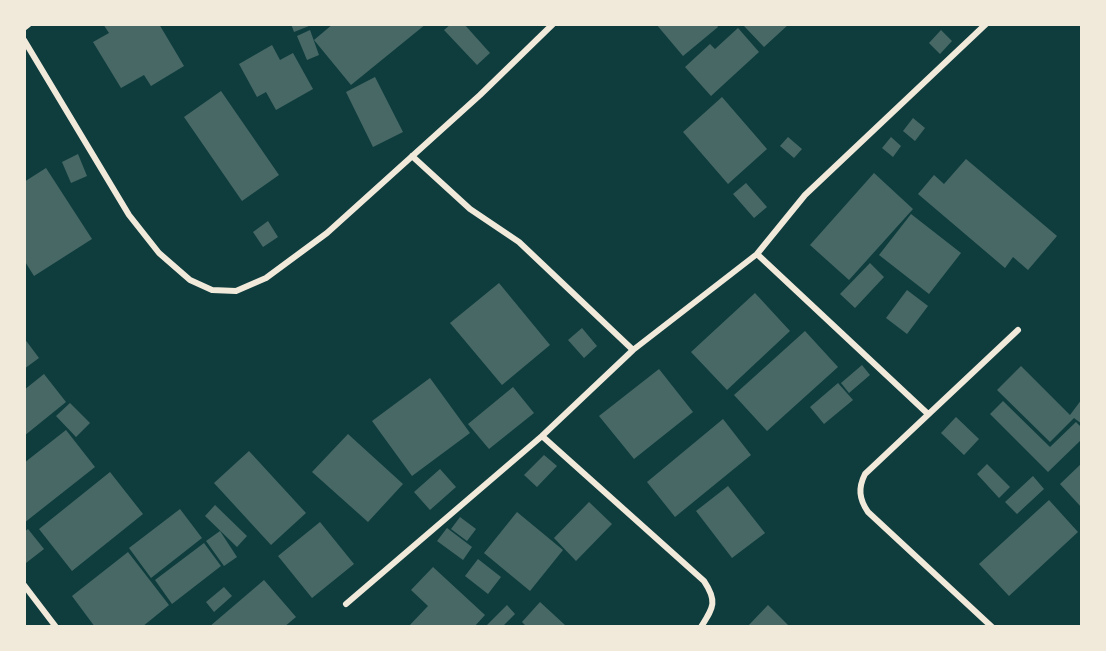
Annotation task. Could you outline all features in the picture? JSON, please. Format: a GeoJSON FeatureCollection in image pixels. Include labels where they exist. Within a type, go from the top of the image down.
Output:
{"type":"FeatureCollection","features":[{"type":"Feature","properties":{"kind":"street"},"geometry":{"type":"LineString","coordinates":[[24,28],[29,24]]}},
{"type":"Feature","properties":{"kind":"street"},"geometry":{"type":"LineString","coordinates":[[24,40],[129,215],[159,252],[190,280],[212,290],[236,291],[266,278],[327,233],[480,95],[553,24]]}},
{"type":"Feature","properties":{"kind":"street"},"geometry":{"type":"LineString","coordinates":[[346,604],[542,436],[633,350],[757,254],[806,195],[986,24]]}},
{"type":"Feature","properties":{"kind":"street"},"geometry":{"type":"LineString","coordinates":[[412,156],[470,209],[519,242],[633,350]]}},
{"type":"Feature","properties":{"kind":"street"},"geometry":{"type":"LineString","coordinates":[[757,254],[928,414]]}},
{"type":"Feature","properties":{"kind":"street"},"geometry":{"type":"LineString","coordinates":[[992,627],[862,504],[860,484],[865,474],[1018,330]]}},
{"type":"Feature","properties":{"kind":"street"},"geometry":{"type":"LineString","coordinates":[[542,436],[705,581],[713,594],[713,606],[701,627]]}},
{"type":"Feature","properties":{"kind":"street"},"geometry":{"type":"LineString","coordinates":[[24,585],[56,627]]}},
{"type":"Feature","properties":{"kind":"building"},"geometry":{"type":"Polygon","coordinates":[[[103,24],[159,24],[184,66],[151,86],[144,75],[121,88],[93,42],[109,33],[103,24]]]}},
{"type":"Feature","properties":{"kind":"building"},"geometry":{"type":"Polygon","coordinates":[[[291,24],[314,24],[294,32],[291,24]]]}},
{"type":"Feature","properties":{"kind":"building"},"geometry":{"type":"Polygon","coordinates":[[[333,24],[426,24],[351,85],[314,40],[333,24]]]}},
{"type":"Feature","properties":{"kind":"building"},"geometry":{"type":"Polygon","coordinates":[[[451,24],[464,24],[490,53],[477,65],[444,30],[451,24]]]}},
{"type":"Feature","properties":{"kind":"building"},"geometry":{"type":"Polygon","coordinates":[[[656,24],[716,24],[718,27],[683,56],[656,24]]]}},
{"type":"Feature","properties":{"kind":"building"},"geometry":{"type":"Polygon","coordinates":[[[746,24],[789,24],[764,47],[744,26],[746,24]]]}},
{"type":"Feature","properties":{"kind":"building"},"geometry":{"type":"Polygon","coordinates":[[[738,28],[759,52],[711,96],[685,67],[710,44],[715,49],[738,28]]]}},
{"type":"Feature","properties":{"kind":"building"},"geometry":{"type":"Polygon","coordinates":[[[310,30],[319,55],[307,60],[297,36],[310,30]]]}},
{"type":"Feature","properties":{"kind":"building"},"geometry":{"type":"Polygon","coordinates":[[[941,30],[952,41],[940,54],[929,43],[941,30]]]}},
{"type":"Feature","properties":{"kind":"building"},"geometry":{"type":"Polygon","coordinates":[[[272,45],[280,60],[293,53],[313,89],[276,110],[266,92],[257,97],[239,64],[272,45]]]}},
{"type":"Feature","properties":{"kind":"building"},"geometry":{"type":"Polygon","coordinates":[[[375,77],[403,132],[373,147],[346,92],[375,77]]]}},
{"type":"Feature","properties":{"kind":"building"},"geometry":{"type":"Polygon","coordinates":[[[221,91],[279,175],[242,201],[184,117],[221,91]]]}},
{"type":"Feature","properties":{"kind":"building"},"geometry":{"type":"Polygon","coordinates":[[[722,97],[767,149],[728,184],[683,132],[722,97]]]}},
{"type":"Feature","properties":{"kind":"building"},"geometry":{"type":"Polygon","coordinates":[[[913,118],[925,128],[915,141],[903,131],[913,118]]]}},
{"type":"Feature","properties":{"kind":"building"},"geometry":{"type":"Polygon","coordinates":[[[788,137],[802,149],[794,158],[780,146],[788,137]]]}},
{"type":"Feature","properties":{"kind":"building"},"geometry":{"type":"Polygon","coordinates":[[[891,137],[901,146],[893,157],[882,148],[891,137]]]}},
{"type":"Feature","properties":{"kind":"building"},"geometry":{"type":"Polygon","coordinates":[[[78,154],[87,176],[71,183],[62,162],[78,154]]]}},
{"type":"Feature","properties":{"kind":"building"},"geometry":{"type":"Polygon","coordinates":[[[966,159],[1057,236],[1028,270],[1013,257],[1005,268],[918,194],[934,175],[944,184],[966,159]]]}},
{"type":"Feature","properties":{"kind":"building"},"geometry":{"type":"Polygon","coordinates":[[[46,168],[92,239],[34,276],[24,260],[24,182],[46,168]]]}},
{"type":"Feature","properties":{"kind":"building"},"geometry":{"type":"Polygon","coordinates":[[[874,173],[913,209],[849,280],[810,245],[874,173]]]}},
{"type":"Feature","properties":{"kind":"building"},"geometry":{"type":"Polygon","coordinates":[[[746,183],[767,207],[754,218],[733,194],[746,183]]]}},
{"type":"Feature","properties":{"kind":"building"},"geometry":{"type":"Polygon","coordinates":[[[911,214],[961,253],[929,294],[879,255],[911,214]]]}},
{"type":"Feature","properties":{"kind":"building"},"geometry":{"type":"Polygon","coordinates":[[[268,221],[278,237],[263,247],[253,232],[268,221]]]}},
{"type":"Feature","properties":{"kind":"building"},"geometry":{"type":"Polygon","coordinates":[[[870,263],[884,277],[855,308],[840,294],[870,263]]]}},
{"type":"Feature","properties":{"kind":"building"},"geometry":{"type":"Polygon","coordinates":[[[499,283],[550,345],[502,385],[450,323],[499,283]]]}},
{"type":"Feature","properties":{"kind":"building"},"geometry":{"type":"Polygon","coordinates":[[[907,290],[928,306],[907,334],[886,318],[907,290]]]}},
{"type":"Feature","properties":{"kind":"building"},"geometry":{"type":"Polygon","coordinates":[[[755,293],[790,331],[727,390],[691,352],[755,293]]]}},
{"type":"Feature","properties":{"kind":"building"},"geometry":{"type":"Polygon","coordinates":[[[582,328],[597,346],[584,358],[568,340],[582,328]]]}},
{"type":"Feature","properties":{"kind":"building"},"geometry":{"type":"Polygon","coordinates":[[[805,331],[838,367],[767,431],[734,395],[805,331]]]}},
{"type":"Feature","properties":{"kind":"building"},"geometry":{"type":"Polygon","coordinates":[[[24,338],[39,358],[24,369],[24,338]]]}},
{"type":"Feature","properties":{"kind":"building"},"geometry":{"type":"Polygon","coordinates":[[[862,365],[870,375],[849,393],[841,383],[862,365]]]}},
{"type":"Feature","properties":{"kind":"building"},"geometry":{"type":"Polygon","coordinates":[[[1021,366],[1070,415],[1082,399],[1082,424],[1074,418],[1050,442],[997,390],[1021,366]]]}},
{"type":"Feature","properties":{"kind":"building"},"geometry":{"type":"Polygon","coordinates":[[[659,369],[693,412],[634,459],[599,416],[659,369]]]}},
{"type":"Feature","properties":{"kind":"building"},"geometry":{"type":"Polygon","coordinates":[[[44,374],[66,402],[24,436],[24,390],[44,374]]]}},
{"type":"Feature","properties":{"kind":"building"},"geometry":{"type":"Polygon","coordinates":[[[430,378],[470,433],[412,476],[372,421],[430,378]]]}},
{"type":"Feature","properties":{"kind":"building"},"geometry":{"type":"Polygon","coordinates":[[[838,383],[853,400],[824,424],[810,407],[838,383]]]}},
{"type":"Feature","properties":{"kind":"building"},"geometry":{"type":"Polygon","coordinates":[[[513,387],[534,413],[489,449],[468,424],[513,387]]]}},
{"type":"Feature","properties":{"kind":"building"},"geometry":{"type":"Polygon","coordinates":[[[1003,401],[1050,447],[1076,422],[1082,428],[1082,439],[1048,472],[990,414],[1003,401]]]}},
{"type":"Feature","properties":{"kind":"building"},"geometry":{"type":"Polygon","coordinates":[[[70,403],[90,423],[76,437],[56,416],[70,403]]]}},
{"type":"Feature","properties":{"kind":"building"},"geometry":{"type":"Polygon","coordinates":[[[956,417],[979,439],[964,455],[941,433],[956,417]]]}},
{"type":"Feature","properties":{"kind":"building"},"geometry":{"type":"Polygon","coordinates":[[[723,419],[751,455],[675,517],[647,482],[723,419]]]}},
{"type":"Feature","properties":{"kind":"building"},"geometry":{"type":"Polygon","coordinates":[[[66,430],[95,467],[24,523],[24,463],[66,430]]]}},
{"type":"Feature","properties":{"kind":"building"},"geometry":{"type":"Polygon","coordinates":[[[348,434],[403,484],[368,522],[312,472],[348,434]]]}},
{"type":"Feature","properties":{"kind":"building"},"geometry":{"type":"Polygon","coordinates":[[[249,451],[306,513],[271,545],[214,483],[249,451]]]}},
{"type":"Feature","properties":{"kind":"building"},"geometry":{"type":"Polygon","coordinates":[[[544,455],[557,466],[537,487],[524,475],[544,455]]]}},
{"type":"Feature","properties":{"kind":"building"},"geometry":{"type":"Polygon","coordinates":[[[1082,463],[1082,508],[1060,484],[1082,463]]]}},
{"type":"Feature","properties":{"kind":"building"},"geometry":{"type":"Polygon","coordinates":[[[987,464],[1010,487],[999,498],[977,474],[987,464]]]}},
{"type":"Feature","properties":{"kind":"building"},"geometry":{"type":"Polygon","coordinates":[[[440,469],[456,487],[430,510],[414,492],[440,469]]]}},
{"type":"Feature","properties":{"kind":"building"},"geometry":{"type":"Polygon","coordinates":[[[110,472],[143,514],[72,571],[39,529],[110,472]]]}},
{"type":"Feature","properties":{"kind":"building"},"geometry":{"type":"Polygon","coordinates":[[[1033,476],[1044,489],[1017,514],[1005,502],[1033,476]]]}},
{"type":"Feature","properties":{"kind":"building"},"geometry":{"type":"Polygon","coordinates":[[[728,486],[765,533],[732,558],[696,511],[728,486]]]}},
{"type":"Feature","properties":{"kind":"building"},"geometry":{"type":"Polygon","coordinates":[[[1049,500],[1078,532],[1009,596],[979,564],[1049,500]]]}},
{"type":"Feature","properties":{"kind":"building"},"geometry":{"type":"Polygon","coordinates":[[[589,502],[612,524],[576,561],[554,538],[589,502]]]}},
{"type":"Feature","properties":{"kind":"building"},"geometry":{"type":"Polygon","coordinates":[[[215,505],[247,536],[237,547],[205,516],[215,505]]]}},
{"type":"Feature","properties":{"kind":"building"},"geometry":{"type":"Polygon","coordinates":[[[180,509],[202,538],[151,578],[129,548],[180,509]]]}},
{"type":"Feature","properties":{"kind":"building"},"geometry":{"type":"Polygon","coordinates":[[[517,512],[563,550],[530,591],[484,553],[517,512]]]}},
{"type":"Feature","properties":{"kind":"building"},"geometry":{"type":"Polygon","coordinates":[[[460,517],[476,529],[467,541],[451,529],[460,517]]]}},
{"type":"Feature","properties":{"kind":"building"},"geometry":{"type":"Polygon","coordinates":[[[320,522],[354,564],[312,598],[278,556],[320,522]]]}},
{"type":"Feature","properties":{"kind":"building"},"geometry":{"type":"Polygon","coordinates":[[[447,528],[472,547],[463,560],[437,541],[447,528]]]}},
{"type":"Feature","properties":{"kind":"building"},"geometry":{"type":"Polygon","coordinates":[[[28,529],[44,549],[26,563],[24,532],[28,529]]]}},
{"type":"Feature","properties":{"kind":"building"},"geometry":{"type":"Polygon","coordinates":[[[220,531],[237,557],[224,566],[206,541],[220,531]]]}},
{"type":"Feature","properties":{"kind":"building"},"geometry":{"type":"Polygon","coordinates":[[[204,543],[221,566],[172,604],[155,580],[204,543]]]}},
{"type":"Feature","properties":{"kind":"building"},"geometry":{"type":"Polygon","coordinates":[[[128,552],[169,605],[142,627],[95,627],[72,596],[128,552]]]}},
{"type":"Feature","properties":{"kind":"building"},"geometry":{"type":"Polygon","coordinates":[[[478,559],[501,577],[488,594],[465,576],[478,559]]]}},
{"type":"Feature","properties":{"kind":"building"},"geometry":{"type":"Polygon","coordinates":[[[433,567],[485,615],[474,627],[408,627],[428,606],[411,590],[433,567]]]}},
{"type":"Feature","properties":{"kind":"building"},"geometry":{"type":"Polygon","coordinates":[[[264,580],[296,617],[284,627],[209,627],[264,580]]]}},
{"type":"Feature","properties":{"kind":"building"},"geometry":{"type":"Polygon","coordinates":[[[224,587],[232,596],[214,612],[206,602],[224,587]]]}},
{"type":"Feature","properties":{"kind":"building"},"geometry":{"type":"Polygon","coordinates":[[[540,602],[565,625],[564,627],[527,627],[522,622],[540,602]]]}},
{"type":"Feature","properties":{"kind":"building"},"geometry":{"type":"Polygon","coordinates":[[[507,605],[515,614],[502,627],[485,627],[507,605]]]}},
{"type":"Feature","properties":{"kind":"building"},"geometry":{"type":"Polygon","coordinates":[[[768,605],[790,627],[747,627],[768,605]]]}}]}
